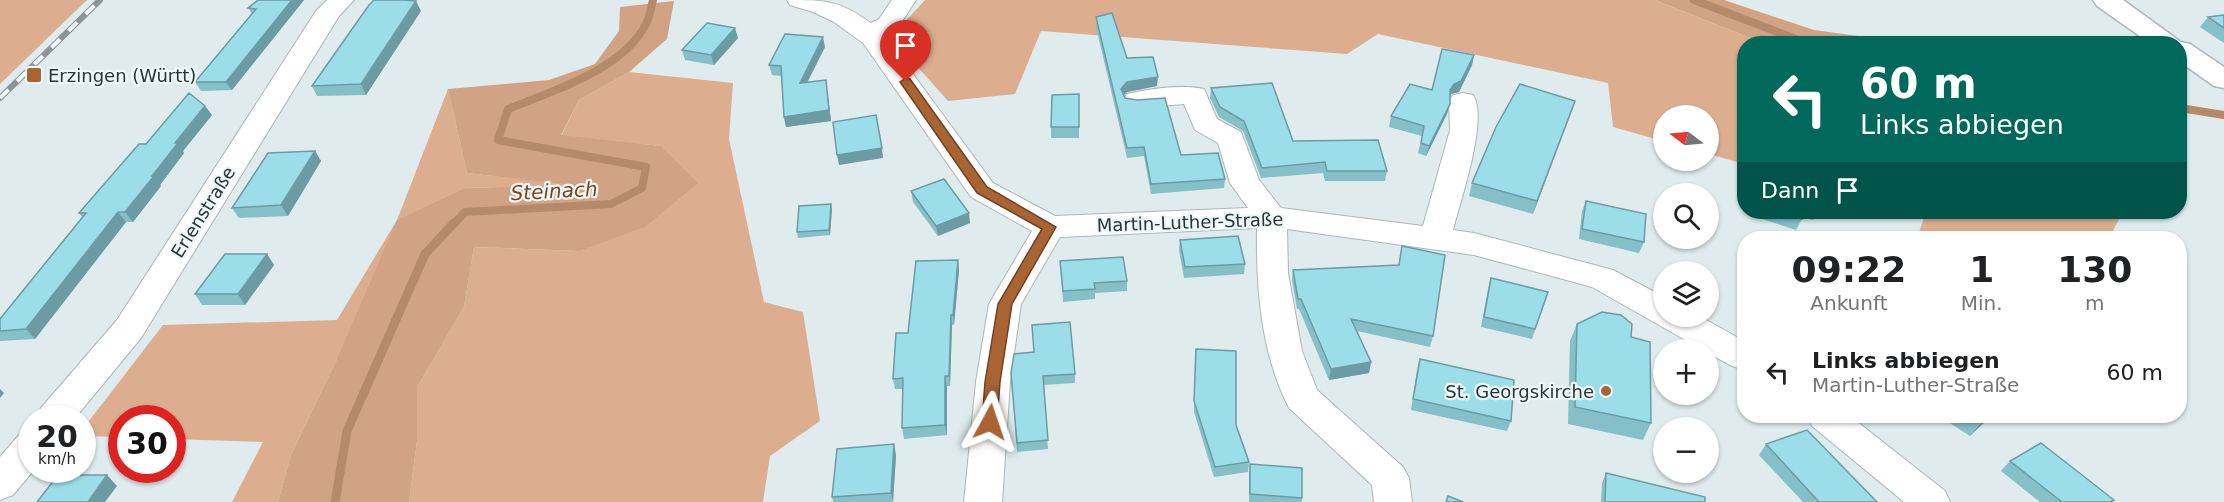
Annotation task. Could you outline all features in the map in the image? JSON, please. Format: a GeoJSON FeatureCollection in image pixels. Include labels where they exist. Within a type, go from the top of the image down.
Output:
{"type":"FeatureCollection","features":[{"type":"Feature","properties":{"kind":"main road"},"geometry":{"type":"LineString","coordinates":[[2106,0],[2158,36]]}},
{"type":"Feature","properties":{"kind":"main road"},"geometry":{"type":"LineString","coordinates":[[2187,55],[2224,80]]}},
{"type":"Feature","properties":{"kind":"street","name":"Erlenstraße"},"geometry":{"type":"LineString","coordinates":[[65,405],[129,329],[329,11],[342,0]]}},
{"type":"Feature","properties":{"kind":"street"},"geometry":{"type":"LineString","coordinates":[[799,0],[840,14],[870,34],[982,190],[1050,227],[1005,304],[993,382],[983,502]]}},
{"type":"Feature","properties":{"kind":"street"},"geometry":{"type":"LineString","coordinates":[[870,34],[888,24],[904,0]]}},
{"type":"Feature","properties":{"kind":"street"},"geometry":{"type":"LineString","coordinates":[[1137,100],[1194,95],[1205,124],[1231,138],[1245,183],[1272,217],[1272,273],[1283,340],[1302,398],[1390,478],[1393,502]]}},
{"type":"Feature","properties":{"kind":"street"},"geometry":{"type":"LineString","coordinates":[[1435,238],[1464,130],[1463,101]]}},
{"type":"Feature","properties":{"kind":"street","name":"Martin-Luther-Straße"},"geometry":{"type":"LineString","coordinates":[[1050,227],[1272,217],[1435,238],[1474,244],[1602,278],[1653,306]]}},
{"type":"Feature","properties":{"kind":"street"},"geometry":{"type":"LineString","coordinates":[[1691,327],[1737,353]]}},
{"type":"Feature","properties":{"kind":"street"},"geometry":{"type":"LineString","coordinates":[[1834,423],[1931,502]]}},
{"type":"Feature","properties":{"kind":"street"},"geometry":{"type":"LineString","coordinates":[[0,484],[18,463]]}},
{"type":"Feature","properties":{"kind":"shaded area"},"geometry":{"type":"Polygon","coordinates":[[[0,0],[87,0],[0,84],[0,0]]]}},
{"type":"Feature","properties":{"kind":"shaded area"},"geometry":{"type":"Polygon","coordinates":[[[925,0],[1655,0],[1745,36],[1737,36],[1737,162],[1719,157],[1719,105],[1653,105],[1653,138],[1613,127],[1608,83],[1378,34],[1347,54],[1041,31],[1015,94],[948,101],[891,37],[925,0]]]}},
{"type":"Feature","properties":{"kind":"shaded area"},"geometry":{"type":"Polygon","coordinates":[[[1655,0],[1724,0],[1814,30],[1858,36],[1745,36],[1655,0]]]}},
{"type":"Feature","properties":{"kind":"shaded area"},"geometry":{"type":"Polygon","coordinates":[[[674,1],[667,39],[629,72],[579,100],[561,135],[661,146],[698,183],[645,227],[579,251],[474,247],[464,307],[417,387],[417,441],[409,502],[278,502],[291,455],[337,359],[397,220],[466,188],[571,185],[467,173],[448,89],[549,80],[595,64],[619,31],[620,7],[674,1]]]}},
{"type":"Feature","properties":{"kind":"shaded area"},"geometry":{"type":"Polygon","coordinates":[[[629,72],[733,83],[729,139],[764,302],[803,312],[820,421],[770,456],[763,502],[409,502],[417,441],[417,387],[464,307],[474,247],[579,251],[661,146],[561,136],[579,100],[629,72]]]}},
{"type":"Feature","properties":{"kind":"shaded area"},"geometry":{"type":"Polygon","coordinates":[[[448,89],[467,173],[578,185],[466,188],[337,359],[291,455],[278,502],[232,502],[263,442],[186,439],[186,405],[108,405],[108,437],[96,436],[96,412],[163,325],[337,320],[397,220],[448,89]]]}},
{"type":"Feature","properties":{"kind":"shaded area"},"geometry":{"type":"Polygon","coordinates":[[[1924,219],[2119,219],[2113,231],[1919,231],[1924,219]]]}},
{"type":"Feature","properties":{"kind":"building"},"geometry":{"type":"Polygon","coordinates":[[[258,0],[292,0],[226,82],[195,82],[256,9],[248,8],[258,0]]]}},
{"type":"Feature","properties":{"kind":"building"},"geometry":{"type":"Polygon","coordinates":[[[374,0],[416,1],[361,84],[312,86],[369,5],[374,0]]]}},
{"type":"Feature","properties":{"kind":"building"},"geometry":{"type":"Polygon","coordinates":[[[1112,13],[1127,58],[1153,57],[1158,77],[1127,82],[1121,89],[1125,98],[1137,100],[1165,98],[1181,155],[1218,153],[1225,179],[1151,184],[1144,147],[1127,148],[1096,17],[1112,13]]]}},
{"type":"Feature","properties":{"kind":"building"},"geometry":{"type":"Polygon","coordinates":[[[2224,15],[2224,28],[2208,17],[2224,15]]]}},
{"type":"Feature","properties":{"kind":"building"},"geometry":{"type":"Polygon","coordinates":[[[707,23],[735,28],[711,55],[682,50],[707,23]]]}},
{"type":"Feature","properties":{"kind":"building"},"geometry":{"type":"Polygon","coordinates":[[[785,34],[823,37],[800,83],[826,80],[829,110],[784,117],[781,66],[769,65],[785,34]]]}},
{"type":"Feature","properties":{"kind":"building"},"geometry":{"type":"Polygon","coordinates":[[[1442,49],[1474,55],[1461,81],[1454,84],[1450,90],[1450,104],[1429,146],[1421,143],[1424,126],[1391,116],[1410,84],[1432,90],[1442,49]]]}},
{"type":"Feature","properties":{"kind":"building"},"geometry":{"type":"Polygon","coordinates":[[[1272,83],[1293,141],[1378,140],[1387,171],[1327,171],[1325,162],[1262,168],[1244,121],[1220,107],[1211,88],[1272,83]]]}},
{"type":"Feature","properties":{"kind":"building"},"geometry":{"type":"Polygon","coordinates":[[[1520,84],[1575,101],[1537,201],[1472,183],[1496,127],[1520,84]]]}},
{"type":"Feature","properties":{"kind":"building"},"geometry":{"type":"Polygon","coordinates":[[[189,93],[205,106],[175,143],[178,143],[152,176],[154,176],[125,212],[118,212],[26,329],[0,331],[0,319],[86,213],[79,213],[139,144],[146,144],[189,93]]]}},
{"type":"Feature","properties":{"kind":"building"},"geometry":{"type":"Polygon","coordinates":[[[1079,94],[1079,127],[1051,127],[1052,95],[1079,94]]]}},
{"type":"Feature","properties":{"kind":"building"},"geometry":{"type":"Polygon","coordinates":[[[876,115],[882,148],[837,155],[833,122],[876,115]]]}},
{"type":"Feature","properties":{"kind":"building"},"geometry":{"type":"Polygon","coordinates":[[[315,151],[281,205],[232,208],[268,153],[315,151]]]}},
{"type":"Feature","properties":{"kind":"building"},"geometry":{"type":"Polygon","coordinates":[[[944,179],[969,213],[936,226],[911,191],[944,179]]]}},
{"type":"Feature","properties":{"kind":"building"},"geometry":{"type":"Polygon","coordinates":[[[1586,201],[1646,214],[1644,242],[1582,229],[1586,201]]]}},
{"type":"Feature","properties":{"kind":"building"},"geometry":{"type":"Polygon","coordinates":[[[831,204],[829,230],[797,232],[799,206],[831,204]]]}},
{"type":"Feature","properties":{"kind":"building"},"geometry":{"type":"Polygon","coordinates":[[[1238,236],[1245,264],[1185,267],[1180,240],[1238,236]]]}},
{"type":"Feature","properties":{"kind":"building"},"geometry":{"type":"Polygon","coordinates":[[[1402,246],[1445,255],[1433,336],[1351,319],[1371,362],[1331,369],[1301,299],[1298,299],[1293,270],[1399,265],[1402,246]]]}},
{"type":"Feature","properties":{"kind":"building"},"geometry":{"type":"Polygon","coordinates":[[[225,254],[267,254],[238,294],[195,294],[225,254]]]}},
{"type":"Feature","properties":{"kind":"building"},"geometry":{"type":"Polygon","coordinates":[[[1123,257],[1127,281],[1094,283],[1095,289],[1063,291],[1060,261],[1123,257]]]}},
{"type":"Feature","properties":{"kind":"building"},"geometry":{"type":"Polygon","coordinates":[[[958,260],[953,315],[951,315],[949,376],[945,376],[945,425],[902,428],[903,378],[893,379],[896,333],[908,333],[916,261],[958,260]]]}},
{"type":"Feature","properties":{"kind":"building"},"geometry":{"type":"Polygon","coordinates":[[[1491,278],[1548,292],[1535,329],[1484,317],[1491,278]]]}},
{"type":"Feature","properties":{"kind":"building","name":"St. Georgskirche"},"geometry":{"type":"Polygon","coordinates":[[[1602,312],[1621,315],[1632,324],[1631,337],[1650,342],[1651,423],[1575,407],[1577,324],[1602,312]]]}},
{"type":"Feature","properties":{"kind":"building"},"geometry":{"type":"Polygon","coordinates":[[[1070,322],[1075,374],[1043,376],[1048,440],[1017,443],[1011,373],[1014,354],[1034,352],[1032,325],[1070,322]]]}},
{"type":"Feature","properties":{"kind":"building"},"geometry":{"type":"Polygon","coordinates":[[[1196,349],[1236,351],[1236,425],[1249,462],[1215,467],[1194,401],[1196,349]]]}},
{"type":"Feature","properties":{"kind":"building"},"geometry":{"type":"Polygon","coordinates":[[[1420,359],[1514,380],[1511,421],[1413,399],[1420,359]]]}},
{"type":"Feature","properties":{"kind":"building"},"geometry":{"type":"Polygon","coordinates":[[[1807,430],[1877,502],[1819,502],[1766,444],[1807,430]]]}},
{"type":"Feature","properties":{"kind":"building"},"geometry":{"type":"Polygon","coordinates":[[[2041,443],[2114,500],[2110,502],[2062,502],[2010,461],[2041,443]]]}},
{"type":"Feature","properties":{"kind":"building"},"geometry":{"type":"Polygon","coordinates":[[[894,444],[891,493],[832,497],[837,449],[894,444]]]}},
{"type":"Feature","properties":{"kind":"building"},"geometry":{"type":"Polygon","coordinates":[[[1250,464],[1302,468],[1302,498],[1250,494],[1250,464]]]}},
{"type":"Feature","properties":{"kind":"building"},"geometry":{"type":"Polygon","coordinates":[[[1606,473],[1705,497],[1705,502],[1605,502],[1606,473]]]}},
{"type":"Feature","properties":{"kind":"building"},"geometry":{"type":"Polygon","coordinates":[[[96,475],[107,475],[88,502],[37,502],[52,483],[96,483],[96,475]]]}},
{"type":"Feature","properties":{"kind":"building"},"geometry":{"type":"Polygon","coordinates":[[[1448,496],[1463,502],[1446,502],[1448,496]]]}},
{"type":"Feature","properties":{"kind":"waterway","name":"Steinach"},"geometry":{"type":"LineString","coordinates":[[453,225],[465,212],[611,204],[642,188],[646,167],[498,140],[508,109],[566,86],[622,53],[637,38],[647,22],[653,0]]}},
{"type":"Feature","properties":{"kind":"waterway"},"geometry":{"type":"LineString","coordinates":[[1694,0],[1788,36]]}},
{"type":"Feature","properties":{"kind":"waterway"},"geometry":{"type":"LineString","coordinates":[[2187,109],[2224,115]]}},
{"type":"Feature","properties":{"kind":"waterway","name":"Steinach"},"geometry":{"type":"LineString","coordinates":[[335,502],[347,431],[425,254],[454,223]]}},
{"type":"Feature","properties":{"kind":"railway"},"geometry":{"type":"LineString","coordinates":[[0,98],[100,0]]}},
{"type":"Feature","properties":{"kind":"place","name":"Erzingen (Württ)"},"geometry":{"type":"Point","coordinates":[34,75]}},
{"type":"Feature","properties":{"kind":"place","name":"St. Georgskirche"},"geometry":{"type":"Point","coordinates":[1606,391]}},
{"type":"Feature","properties":{"kind":"route"},"geometry":{"type":"LineString","coordinates":[[906,82],[982,190],[1050,227],[1005,304],[993,382],[990,422]]}}]}
